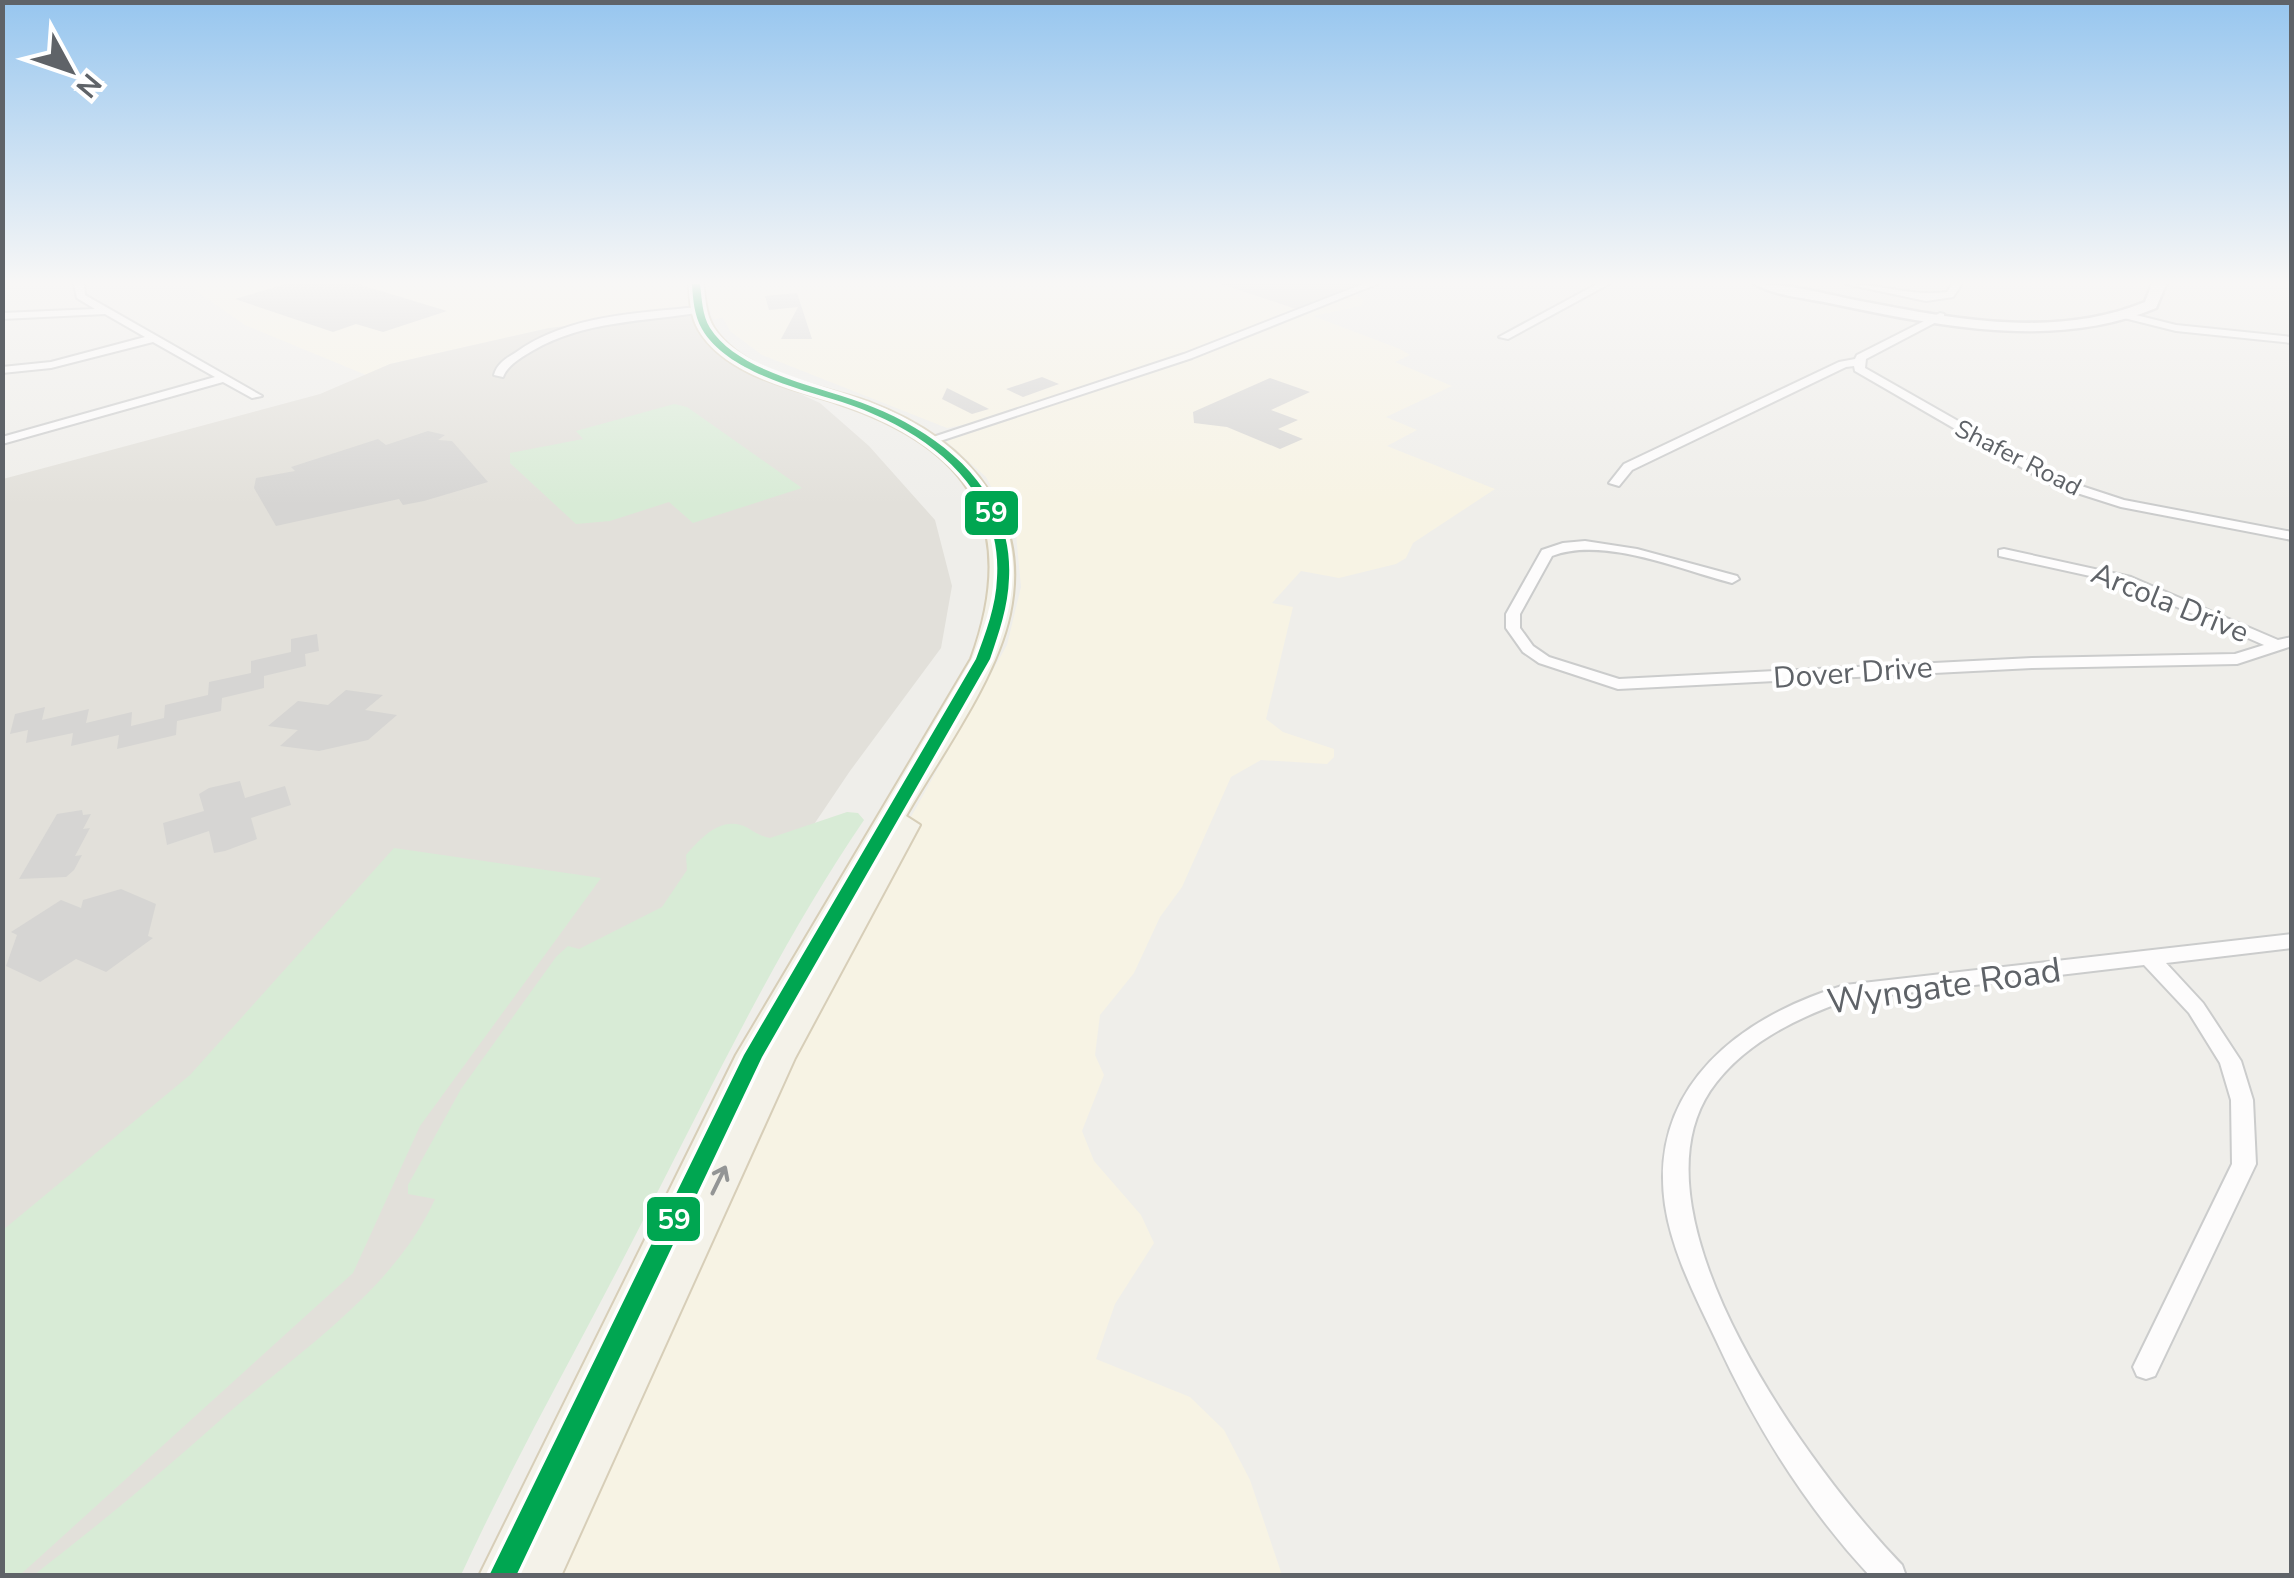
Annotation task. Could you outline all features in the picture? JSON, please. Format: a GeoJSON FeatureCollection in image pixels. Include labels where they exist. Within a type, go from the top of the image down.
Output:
{"type":"FeatureCollection","features":[{"type":"Feature","properties":{"kind":"main road"},"geometry":{"type":"LineString","coordinates":[[537,1576],[778,1058],[1006,645],[1021,587],[1016,534],[986,476],[936,438],[739,358]]}},
{"type":"Feature","properties":{"kind":"main road"},"geometry":{"type":"LineString","coordinates":[[502,1576],[753,1054],[991,640],[1004,596],[1001,534],[978,486],[936,438]]}},
{"type":"Feature","properties":{"kind":"street"},"geometry":{"type":"LineString","coordinates":[[2,370],[79,358]]}},
{"type":"Feature","properties":{"kind":"street"},"geometry":{"type":"LineString","coordinates":[[188,358],[256,396]]}},
{"type":"Feature","properties":{"kind":"street"},"geometry":{"type":"LineString","coordinates":[[499,375],[513,358]]}},
{"type":"Feature","properties":{"kind":"street"},"geometry":{"type":"LineString","coordinates":[[936,438],[1184,358]]}},
{"type":"Feature","properties":{"kind":"street"},"geometry":{"type":"LineString","coordinates":[[1616,483],[1628,467],[1842,364],[1865,358]]}},
{"type":"Feature","properties":{"kind":"street","name":"Shafer Road"},"geometry":{"type":"LineString","coordinates":[[1857,362],[1871,379],[2056,482],[2134,506],[2292,536]]}},
{"type":"Feature","properties":{"kind":"street"},"geometry":{"type":"LineString","coordinates":[[2,441],[224,378]]}},
{"type":"Feature","properties":{"kind":"street","name":"Dover Drive"},"geometry":{"type":"LineString","coordinates":[[1732,579],[1607,548],[1545,546],[1513,614],[1514,628],[1528,649],[1544,660],[1618,684],[2032,663],[2215,660],[2237,658],[2284,643]]}},
{"type":"Feature","properties":{"kind":"street","name":"Arcola Drive"},"geometry":{"type":"LineString","coordinates":[[2004,554],[2126,580],[2284,643]]}},
{"type":"Feature","properties":{"kind":"street","name":"Wyngate Road"},"geometry":{"type":"LineString","coordinates":[[1891,1576],[1860,1544],[1787,1451],[1731,1346],[1689,1252],[1677,1198],[1678,1145],[1698,1087],[1730,1050],[1754,1030],[1782,1015],[1845,994],[2292,942]]}},
{"type":"Feature","properties":{"kind":"street"},"geometry":{"type":"LineString","coordinates":[[2146,1368],[2244,1164],[2242,1100],[2230,1061],[2196,1008],[2152,960]]}},
{"type":"Feature","properties":{"kind":"shaded area"},"geometry":{"type":"Polygon","coordinates":[[[324,358],[418,358],[390,364],[366,375],[324,358]]]}},
{"type":"Feature","properties":{"kind":"shaded area"},"geometry":{"type":"Polygon","coordinates":[[[418,358],[725,358],[820,403],[869,446],[935,520],[952,586],[941,648],[850,771],[713,974],[70,1575],[3,1576],[3,479],[320,394],[390,364],[418,358]]]}},
{"type":"Feature","properties":{"kind":"shaded area"},"geometry":{"type":"Polygon","coordinates":[[[769,358],[1173,358],[983,421],[947,428],[769,358]]]}},
{"type":"Feature","properties":{"kind":"shaded area"},"geometry":{"type":"Polygon","coordinates":[[[1175,358],[1404,358],[1395,362],[1452,386],[1386,417],[1417,430],[1387,446],[1495,489],[1413,543],[1406,558],[1396,564],[1339,578],[1301,571],[1272,603],[1293,607],[1266,719],[1283,732],[1334,749],[1334,757],[1327,764],[1261,760],[1231,777],[1182,887],[1160,917],[1134,973],[1100,1015],[1095,1055],[1104,1075],[1082,1131],[1094,1161],[1141,1215],[1154,1243],[1115,1304],[1096,1359],[1190,1397],[1224,1430],[1250,1480],[1282,1575],[537,1576],[907,824],[1007,645],[1021,587],[1016,534],[986,477],[942,437],[1175,358]]]}},
{"type":"Feature","properties":{"kind":"green space"},"geometry":{"type":"Polygon","coordinates":[[[674,404],[687,407],[802,488],[693,523],[669,502],[610,521],[576,524],[510,463],[510,453],[583,439],[576,431],[674,404]]]}},
{"type":"Feature","properties":{"kind":"green space"},"geometry":{"type":"Polygon","coordinates":[[[847,812],[858,813],[864,820],[743,1025],[461,1575],[34,1575],[338,1321],[393,1265],[435,1199],[408,1194],[408,1185],[461,1089],[556,957],[568,946],[579,949],[662,907],[687,870],[686,855],[721,826],[738,824],[770,838],[847,812]]]}},
{"type":"Feature","properties":{"kind":"green space"},"geometry":{"type":"Polygon","coordinates":[[[394,848],[601,878],[420,1126],[353,1273],[20,1575],[3,1575],[3,1230],[190,1075],[394,848]]]}},
{"type":"Feature","properties":{"kind":"building"},"geometry":{"type":"Polygon","coordinates":[[[1042,377],[1059,384],[1023,397],[1006,389],[1042,377]]]}},
{"type":"Feature","properties":{"kind":"building"},"geometry":{"type":"Polygon","coordinates":[[[1270,378],[1310,392],[1271,410],[1298,420],[1278,429],[1303,439],[1280,449],[1227,427],[1194,423],[1193,412],[1270,378]]]}},
{"type":"Feature","properties":{"kind":"building"},"geometry":{"type":"Polygon","coordinates":[[[947,388],[989,409],[972,414],[942,399],[947,388]]]}},
{"type":"Feature","properties":{"kind":"building"},"geometry":{"type":"Polygon","coordinates":[[[428,431],[445,435],[438,440],[452,441],[488,482],[424,501],[403,505],[399,499],[276,526],[254,488],[256,478],[295,471],[291,467],[378,439],[386,445],[428,431]]]}},
{"type":"Feature","properties":{"kind":"building"},"geometry":{"type":"Polygon","coordinates":[[[317,634],[319,651],[305,654],[306,666],[264,676],[264,688],[222,698],[221,711],[177,721],[176,735],[117,749],[119,735],[71,746],[73,733],[26,743],[28,730],[10,734],[15,714],[45,707],[42,720],[89,709],[86,723],[132,712],[131,726],[164,718],[165,705],[208,695],[209,682],[251,673],[251,661],[291,652],[291,639],[317,634]]]}},
{"type":"Feature","properties":{"kind":"building"},"geometry":{"type":"Polygon","coordinates":[[[346,690],[383,695],[365,710],[397,715],[368,740],[319,751],[280,746],[298,730],[268,726],[298,701],[328,705],[346,690]]]}},
{"type":"Feature","properties":{"kind":"building"},"geometry":{"type":"Polygon","coordinates":[[[240,781],[245,798],[285,786],[291,805],[251,818],[257,839],[225,851],[214,853],[209,831],[167,845],[163,823],[204,811],[199,794],[240,781]]]}},
{"type":"Feature","properties":{"kind":"building"},"geometry":{"type":"Polygon","coordinates":[[[82,810],[83,815],[91,814],[83,829],[90,828],[75,856],[82,855],[74,870],[66,877],[19,879],[57,814],[82,810]]]}},
{"type":"Feature","properties":{"kind":"building"},"geometry":{"type":"Polygon","coordinates":[[[121,889],[156,904],[148,936],[153,938],[106,972],[76,959],[40,982],[6,966],[17,935],[11,932],[61,900],[81,908],[83,900],[121,889]]]}},
{"type":"Feature","properties":{"kind":"transit line","name":"59"},"geometry":{"type":"LineString","coordinates":[[502,1576],[753,1055],[983,659],[998,616],[1004,576],[1000,539],[989,506],[969,476],[942,449],[868,408],[784,380],[738,358]]}}]}
